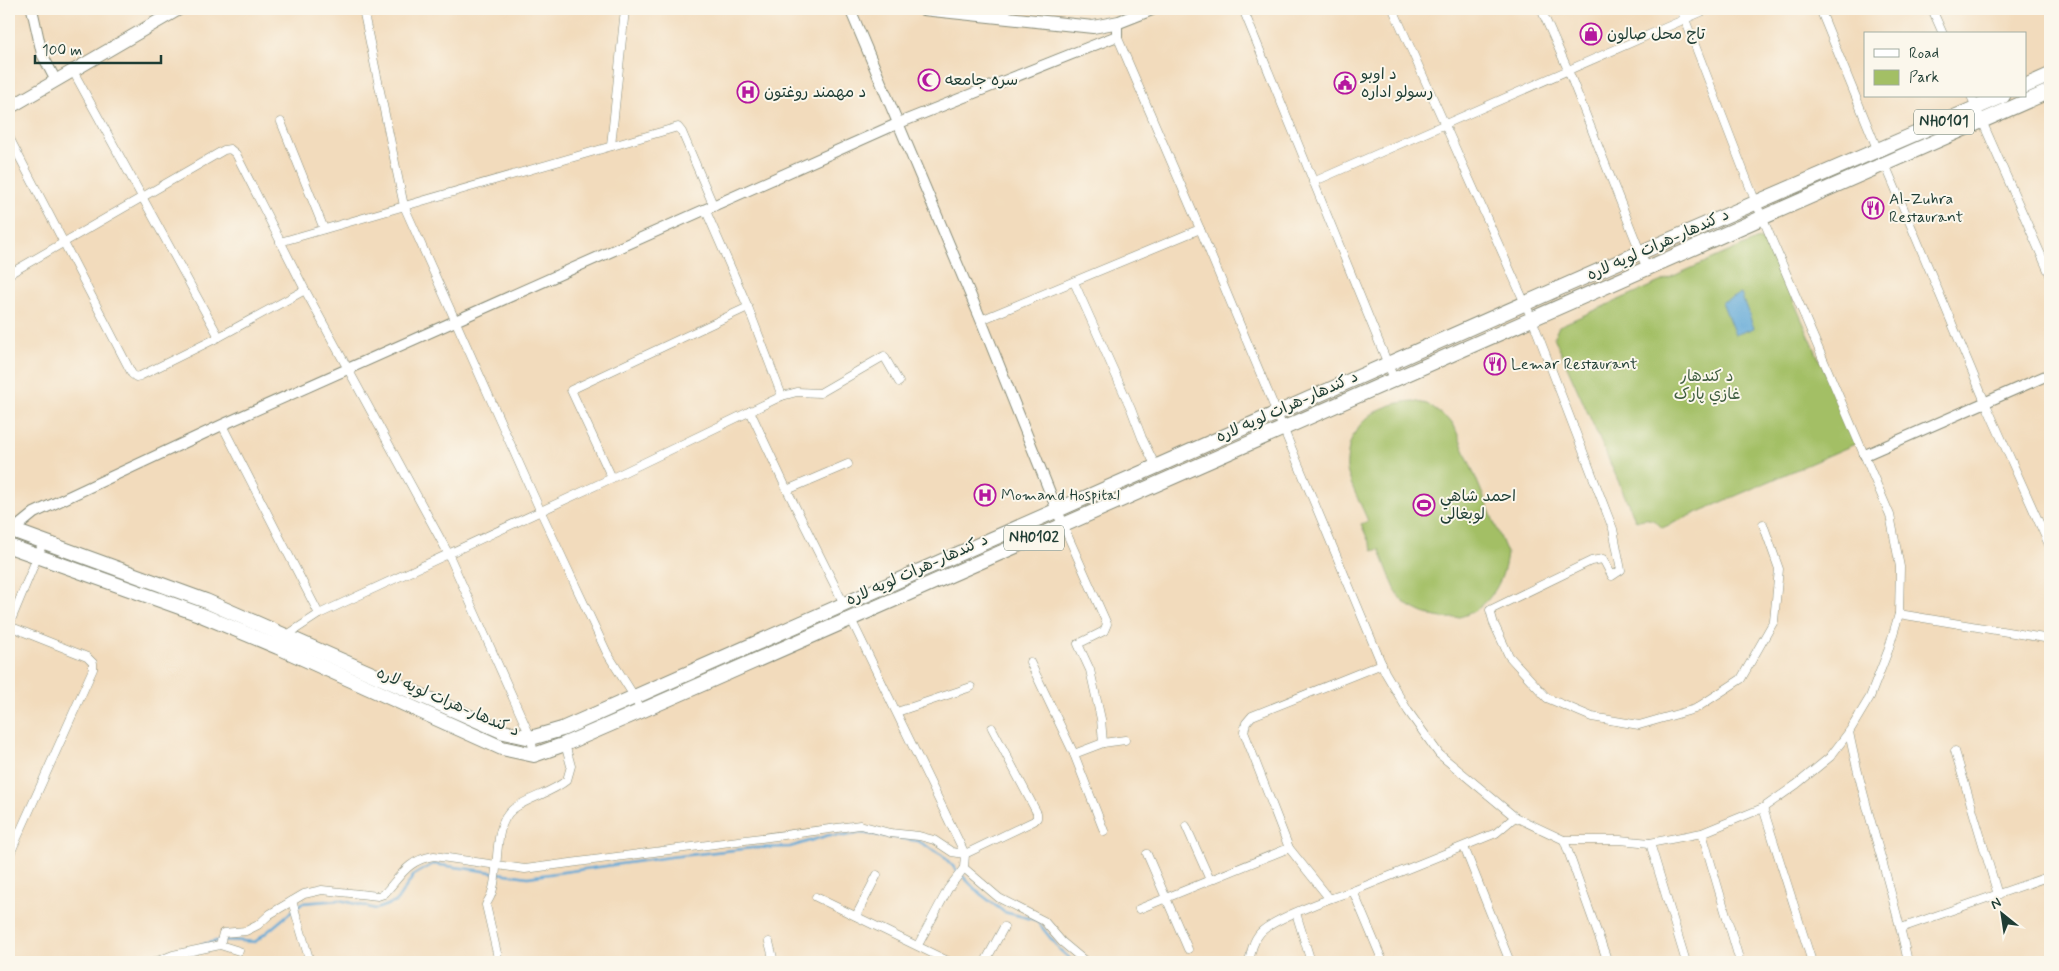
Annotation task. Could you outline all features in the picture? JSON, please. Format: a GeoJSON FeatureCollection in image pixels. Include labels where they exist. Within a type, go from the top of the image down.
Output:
{"type":"FeatureCollection","features":[{"type":"Feature","properties":{"kind":"highway"},"geometry":{"type":"LineString","coordinates":[[2026,86],[2050,75]]}},
{"type":"Feature","properties":{"kind":"highway","name":"د کندهار-هرات لويه لاره"},"geometry":{"type":"LineString","coordinates":[[9,546],[199,614],[278,647],[502,748],[534,755],[565,744],[641,711],[2050,91]]}},
{"type":"Feature","properties":{"kind":"highway","name":"د کندهار-هرات لويه لاره"},"geometry":{"type":"LineString","coordinates":[[10,532],[206,601],[504,732],[531,738],[562,729],[1388,364],[1881,149],[1974,102],[1993,98]]}},
{"type":"Feature","properties":{"kind":"main road"},"geometry":{"type":"LineString","coordinates":[[9,108],[179,9]]}},
{"type":"Feature","properties":{"kind":"main road"},"geometry":{"type":"LineString","coordinates":[[923,9],[1093,27],[1116,22],[1152,9]]}},
{"type":"Feature","properties":{"kind":"street"},"geometry":{"type":"LineString","coordinates":[[32,9],[42,54],[56,81]]}},
{"type":"Feature","properties":{"kind":"street"},"geometry":{"type":"LineString","coordinates":[[363,9],[404,206],[454,321],[607,653],[634,696],[641,711]]}},
{"type":"Feature","properties":{"kind":"street"},"geometry":{"type":"LineString","coordinates":[[611,146],[625,9]]}},
{"type":"Feature","properties":{"kind":"street"},"geometry":{"type":"LineString","coordinates":[[850,9],[981,320],[1056,510],[1107,624],[1104,631],[1078,644],[1090,670],[1101,719],[1103,742]]}},
{"type":"Feature","properties":{"kind":"street"},"geometry":{"type":"LineString","coordinates":[[1242,9],[1394,379]]}},
{"type":"Feature","properties":{"kind":"street"},"geometry":{"type":"LineString","coordinates":[[1393,9],[1526,304],[1613,529],[1621,570],[1612,576],[1603,559],[1591,561],[1490,610],[1494,624],[1510,656],[1547,698],[1592,717],[1639,725],[1695,709],[1741,679],[1774,622],[1779,569],[1762,524]]}},
{"type":"Feature","properties":{"kind":"street"},"geometry":{"type":"LineString","coordinates":[[1541,9],[1568,70],[1639,254],[1647,269]]}},
{"type":"Feature","properties":{"kind":"street"},"geometry":{"type":"LineString","coordinates":[[1116,22],[1117,36],[1200,229],[1276,414],[1382,664],[1408,711],[1439,754],[1515,817],[1564,840],[1620,840],[1650,843],[1702,833],[1763,808],[1830,757],[1849,732],[1870,697],[1899,614],[1900,567],[1890,515],[1762,218],[1681,9]]}},
{"type":"Feature","properties":{"kind":"street"},"geometry":{"type":"LineString","coordinates":[[1313,182],[1708,9]]}},
{"type":"Feature","properties":{"kind":"street"},"geometry":{"type":"LineString","coordinates":[[1820,9],[1881,149]]}},
{"type":"Feature","properties":{"kind":"street"},"geometry":{"type":"LineString","coordinates":[[1932,9],[1942,32]]}},
{"type":"Feature","properties":{"kind":"street"},"geometry":{"type":"LineString","coordinates":[[10,532],[34,513],[222,425],[454,321],[710,209],[899,123],[1117,36]]}},
{"type":"Feature","properties":{"kind":"street"},"geometry":{"type":"LineString","coordinates":[[73,72],[219,337]]}},
{"type":"Feature","properties":{"kind":"street"},"geometry":{"type":"LineString","coordinates":[[1974,102],[2050,275]]}},
{"type":"Feature","properties":{"kind":"street"},"geometry":{"type":"LineString","coordinates":[[281,122],[324,229]]}},
{"type":"Feature","properties":{"kind":"street"},"geometry":{"type":"LineString","coordinates":[[280,242],[678,127],[682,132],[782,396]]}},
{"type":"Feature","properties":{"kind":"street"},"geometry":{"type":"LineString","coordinates":[[9,137],[132,374],[136,377],[219,337],[305,290]]}},
{"type":"Feature","properties":{"kind":"street"},"geometry":{"type":"LineString","coordinates":[[9,274],[224,150],[230,149],[236,154],[305,290],[448,553],[531,738],[534,755]]}},
{"type":"Feature","properties":{"kind":"street"},"geometry":{"type":"LineString","coordinates":[[1885,164],[1985,402],[2050,546]]}},
{"type":"Feature","properties":{"kind":"street"},"geometry":{"type":"LineString","coordinates":[[981,320],[1200,229]]}},
{"type":"Feature","properties":{"kind":"street"},"geometry":{"type":"LineString","coordinates":[[1074,282],[1156,467]]}},
{"type":"Feature","properties":{"kind":"street"},"geometry":{"type":"LineString","coordinates":[[612,478],[571,390],[748,307]]}},
{"type":"Feature","properties":{"kind":"street"},"geometry":{"type":"LineString","coordinates":[[278,647],[286,635],[319,614],[612,478],[782,396],[797,392],[820,393],[884,356],[899,382]]}},
{"type":"Feature","properties":{"kind":"street"},"geometry":{"type":"LineString","coordinates":[[1865,454],[2050,374]]}},
{"type":"Feature","properties":{"kind":"street"},"geometry":{"type":"LineString","coordinates":[[750,411],[965,854],[964,868],[948,889],[918,945]]}},
{"type":"Feature","properties":{"kind":"street"},"geometry":{"type":"LineString","coordinates":[[222,425],[319,614]]}},
{"type":"Feature","properties":{"kind":"street"},"geometry":{"type":"LineString","coordinates":[[787,490],[848,464]]}},
{"type":"Feature","properties":{"kind":"street"},"geometry":{"type":"LineString","coordinates":[[9,856],[93,669],[93,663],[88,657],[9,625],[43,543]]}},
{"type":"Feature","properties":{"kind":"street"},"geometry":{"type":"LineString","coordinates":[[1899,614],[2050,642]]}},
{"type":"Feature","properties":{"kind":"street"},"geometry":{"type":"LineString","coordinates":[[1030,662],[1074,754],[1104,831]]}},
{"type":"Feature","properties":{"kind":"street"},"geometry":{"type":"LineString","coordinates":[[1329,898],[1289,848],[1244,732],[1246,723],[1252,716],[1382,664]]}},
{"type":"Feature","properties":{"kind":"street"},"geometry":{"type":"LineString","coordinates":[[897,712],[971,687]]}},
{"type":"Feature","properties":{"kind":"street"},"geometry":{"type":"LineString","coordinates":[[221,941],[225,932],[246,931],[294,905],[304,894],[322,890],[378,896],[384,894],[409,865],[421,858],[434,856],[496,868],[525,869],[860,825],[890,834],[919,836],[934,840],[952,852],[965,854],[1037,818],[1037,813],[992,728]]}},
{"type":"Feature","properties":{"kind":"street"},"geometry":{"type":"LineString","coordinates":[[1849,732],[1868,813],[1901,928],[1908,962]]}},
{"type":"Feature","properties":{"kind":"street"},"geometry":{"type":"LineString","coordinates":[[1074,754],[1103,742],[1125,740]]}},
{"type":"Feature","properties":{"kind":"street"},"geometry":{"type":"LineString","coordinates":[[499,962],[486,905],[492,894],[499,837],[507,815],[513,809],[545,794],[567,780],[571,766],[565,744]]}},
{"type":"Feature","properties":{"kind":"street"},"geometry":{"type":"LineString","coordinates":[[1955,751],[1998,895]]}},
{"type":"Feature","properties":{"kind":"street"},"geometry":{"type":"LineString","coordinates":[[1763,808],[1812,962]]}},
{"type":"Feature","properties":{"kind":"street"},"geometry":{"type":"LineString","coordinates":[[1249,962],[1253,945],[1260,933],[1273,923],[1329,898],[1353,891],[1496,833],[1515,817]]}},
{"type":"Feature","properties":{"kind":"street"},"geometry":{"type":"LineString","coordinates":[[1186,826],[1210,880]]}},
{"type":"Feature","properties":{"kind":"street"},"geometry":{"type":"LineString","coordinates":[[1702,833],[1740,962]]}},
{"type":"Feature","properties":{"kind":"street"},"geometry":{"type":"LineString","coordinates":[[1564,840],[1608,962]]}},
{"type":"Feature","properties":{"kind":"street"},"geometry":{"type":"LineString","coordinates":[[1650,843],[1686,962]]}},
{"type":"Feature","properties":{"kind":"street"},"geometry":{"type":"LineString","coordinates":[[1464,846],[1510,962]]}},
{"type":"Feature","properties":{"kind":"street"},"geometry":{"type":"LineString","coordinates":[[1139,909],[1289,848]]}},
{"type":"Feature","properties":{"kind":"street"},"geometry":{"type":"LineString","coordinates":[[1147,854],[1188,949]]}},
{"type":"Feature","properties":{"kind":"street"},"geometry":{"type":"LineString","coordinates":[[964,868],[999,898],[1044,921],[1062,942],[1086,962]]}},
{"type":"Feature","properties":{"kind":"street"},"geometry":{"type":"LineString","coordinates":[[856,916],[877,875]]}},
{"type":"Feature","properties":{"kind":"street"},"geometry":{"type":"LineString","coordinates":[[1901,928],[2050,876]]}},
{"type":"Feature","properties":{"kind":"street"},"geometry":{"type":"LineString","coordinates":[[1353,891],[1383,962]]}},
{"type":"Feature","properties":{"kind":"street"},"geometry":{"type":"LineString","coordinates":[[816,897],[950,962]]}},
{"type":"Feature","properties":{"kind":"street"},"geometry":{"type":"LineString","coordinates":[[294,905],[310,962]]}},
{"type":"Feature","properties":{"kind":"street"},"geometry":{"type":"LineString","coordinates":[[1296,913],[1311,962]]}},
{"type":"Feature","properties":{"kind":"street"},"geometry":{"type":"LineString","coordinates":[[986,962],[1004,927]]}},
{"type":"Feature","properties":{"kind":"street"},"geometry":{"type":"LineString","coordinates":[[155,962],[221,941],[240,951]]}},
{"type":"Feature","properties":{"kind":"street"},"geometry":{"type":"LineString","coordinates":[[769,942],[774,962]]}},
{"type":"Feature","properties":{"kind":"green space","name":"د کندهار غازي پارک"},"geometry":{"type":"Polygon","coordinates":[[[1758,239],[1768,243],[1855,440],[1855,444],[1662,528],[1650,519],[1636,521],[1554,337],[1559,326],[1758,239]]]}},
{"type":"Feature","properties":{"kind":"green space","name":"احمد شاهي لوبغالی"},"geometry":{"type":"Polygon","coordinates":[[[1413,401],[1427,404],[1453,423],[1507,553],[1504,570],[1490,598],[1479,608],[1466,615],[1452,618],[1436,617],[1419,611],[1406,604],[1400,598],[1379,549],[1373,551],[1361,524],[1368,521],[1347,470],[1349,447],[1358,427],[1382,409],[1402,402],[1413,401]]]}},
{"type":"Feature","properties":{"kind":"water"},"geometry":{"type":"Polygon","coordinates":[[[1741,294],[1754,328],[1735,335],[1722,302],[1741,294]]]}},
{"type":"Feature","properties":{"kind":"waterway"},"geometry":{"type":"LineString","coordinates":[[199,946],[220,941],[255,942],[302,903],[340,900],[376,909],[396,902],[414,875],[433,864],[528,877],[670,857],[752,848],[790,847],[829,835],[845,836],[861,833],[918,841],[942,855],[979,893],[1004,912],[1036,920],[1060,950],[1074,962]]}},
{"type":"Feature","properties":{"kind":"place","name":"تاج محل صالون"},"geometry":{"type":"Point","coordinates":[1591,34]}},
{"type":"Feature","properties":{"kind":"place","name":"سره جامعه"},"geometry":{"type":"Point","coordinates":[929,80]}},
{"type":"Feature","properties":{"kind":"place","name":"د اوبو رسولو اداره"},"geometry":{"type":"Point","coordinates":[1345,83]}},
{"type":"Feature","properties":{"kind":"place","name":"د مهمند روغتون"},"geometry":{"type":"Point","coordinates":[748,92]}},
{"type":"Feature","properties":{"kind":"place","name":"Al-Zuhra Restaurant"},"geometry":{"type":"Point","coordinates":[1873,208]}},
{"type":"Feature","properties":{"kind":"place","name":"Lemar Restaurant"},"geometry":{"type":"Point","coordinates":[1495,364]}},
{"type":"Feature","properties":{"kind":"place","name":"Momand Hospital"},"geometry":{"type":"Point","coordinates":[985,495]}},
{"type":"Feature","properties":{"kind":"place","name":"احمد شاهي لوبغالی"},"geometry":{"type":"Point","coordinates":[1424,505]}}]}
